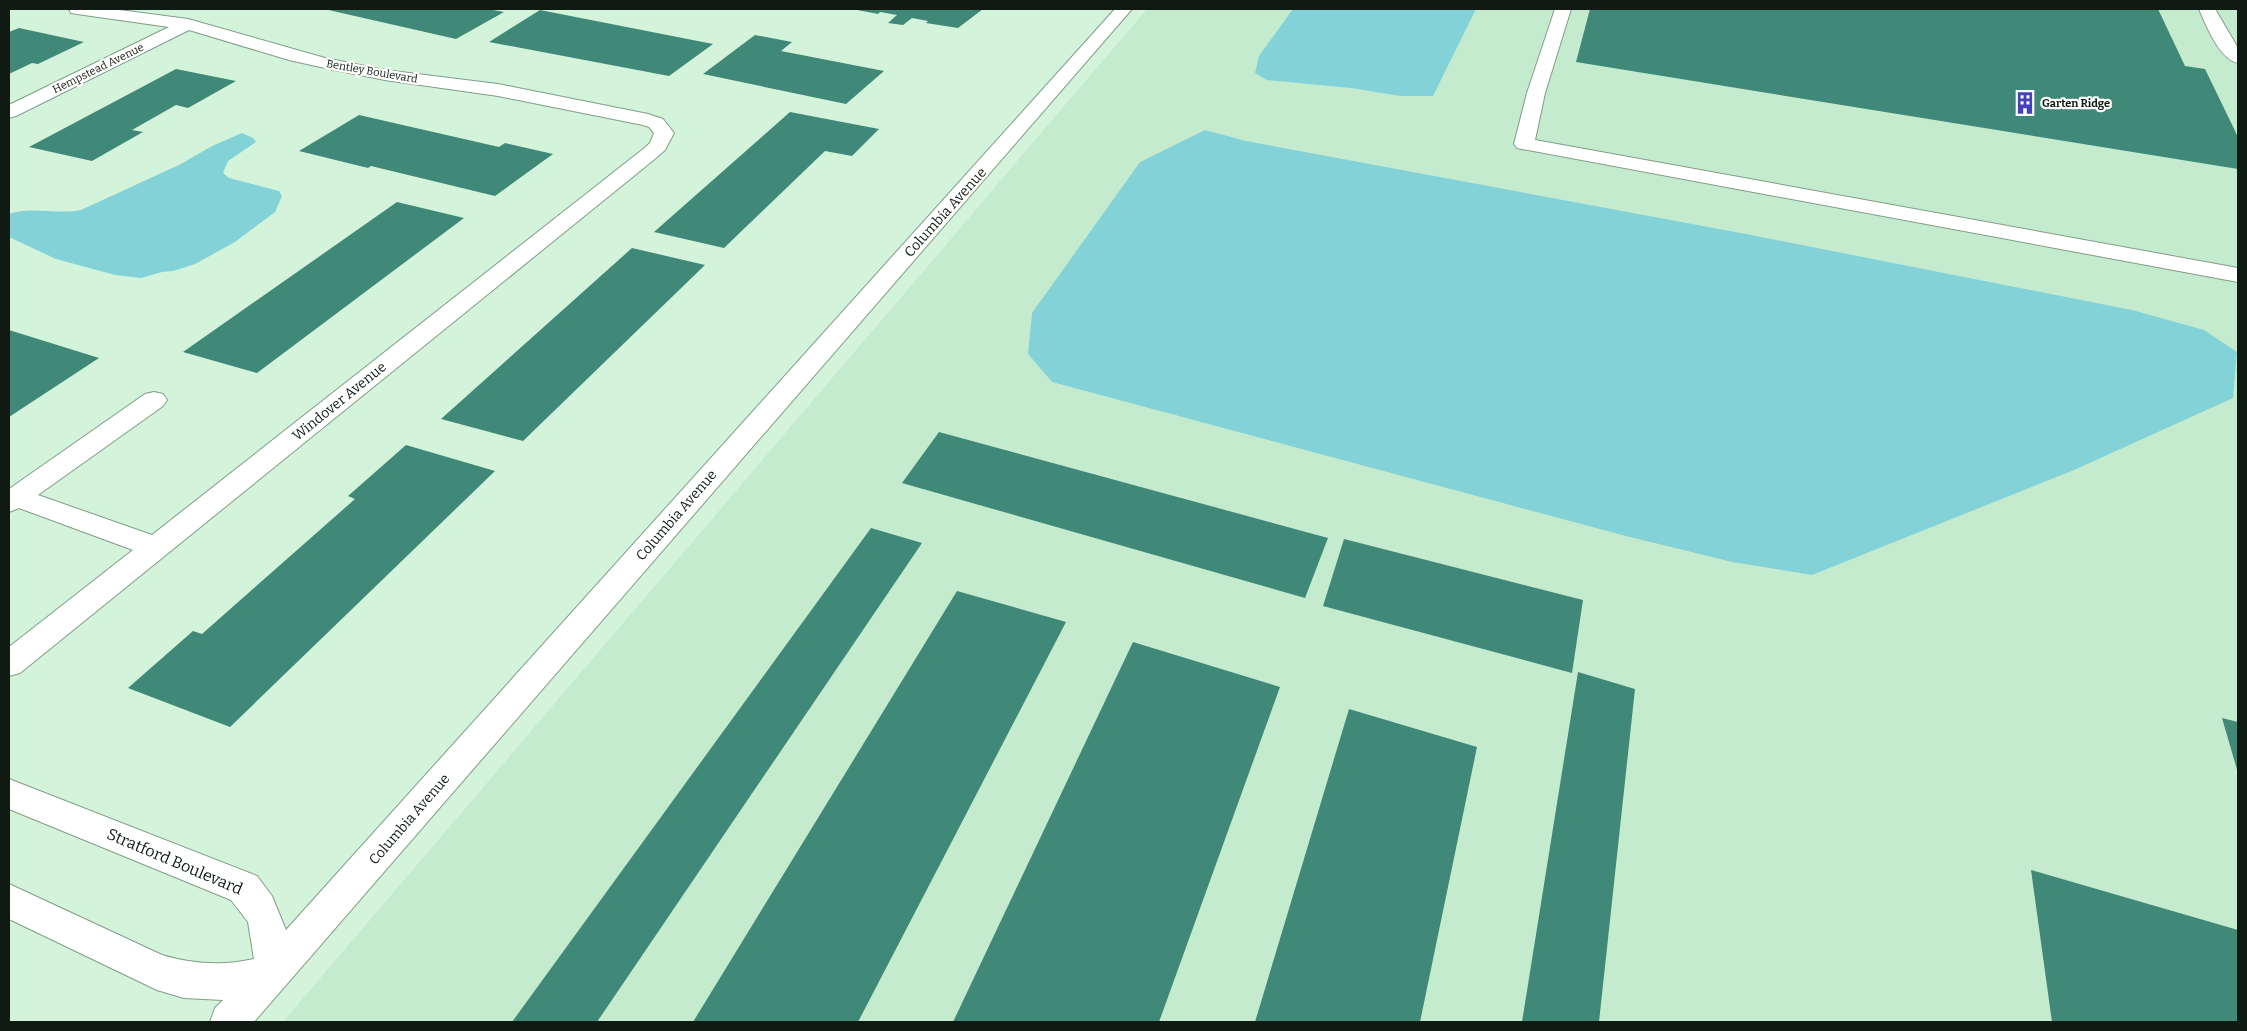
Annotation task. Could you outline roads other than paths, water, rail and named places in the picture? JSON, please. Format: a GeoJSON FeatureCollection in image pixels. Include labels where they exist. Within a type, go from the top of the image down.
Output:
{"type":"FeatureCollection","features":[{"type":"Feature","properties":{"kind":"street","name":"Bentley Boulevard"},"geometry":{"type":"LineString","coordinates":[[77,9],[188,24],[295,56],[334,65],[392,76],[498,90],[648,120],[656,124],[664,133]]}},
{"type":"Feature","properties":{"kind":"street","name":"Columbia Avenue"},"geometry":{"type":"LineString","coordinates":[[230,1022],[1124,9]]}},
{"type":"Feature","properties":{"kind":"street"},"geometry":{"type":"LineString","coordinates":[[1563,9],[1536,93],[1524,144],[2238,274]]}},
{"type":"Feature","properties":{"kind":"street"},"geometry":{"type":"LineString","coordinates":[[2208,9],[2228,48],[2238,58]]}},
{"type":"Feature","properties":{"kind":"street","name":"Hempstead Avenue"},"geometry":{"type":"LineString","coordinates":[[9,112],[188,24]]}},
{"type":"Feature","properties":{"kind":"street","name":"Windover Avenue"},"geometry":{"type":"LineString","coordinates":[[9,664],[649,154],[658,146],[664,133]]}},
{"type":"Feature","properties":{"kind":"street"},"geometry":{"type":"LineString","coordinates":[[12,500],[154,400]]}},
{"type":"Feature","properties":{"kind":"street"},"geometry":{"type":"LineString","coordinates":[[12,500],[156,547]]}},
{"type":"Feature","properties":{"kind":"street","name":"Stratford Boulevard"},"geometry":{"type":"LineString","coordinates":[[9,794],[244,888],[260,905],[268,926],[273,973]]}},
{"type":"Feature","properties":{"kind":"street"},"geometry":{"type":"LineString","coordinates":[[9,901],[157,972],[184,980],[212,982],[242,980],[273,973]]}},
{"type":"Feature","properties":{"kind":"water"},"geometry":{"type":"Polygon","coordinates":[[[1293,9],[1476,9],[1433,96],[1400,96],[1351,88],[1267,80],[1255,73],[1259,56],[1293,9]]]}},
{"type":"Feature","properties":{"kind":"water"},"geometry":{"type":"Polygon","coordinates":[[[1205,130],[1246,141],[1746,234],[2132,310],[2204,330],[2237,352],[2233,398],[2074,470],[1812,575],[1732,562],[1626,536],[1052,382],[1028,354],[1032,313],[1140,162],[1205,130]]]}},
{"type":"Feature","properties":{"kind":"water"},"geometry":{"type":"Polygon","coordinates":[[[242,133],[253,138],[256,142],[228,161],[223,173],[229,178],[279,191],[282,196],[275,212],[235,242],[195,264],[141,278],[115,275],[56,259],[9,237],[9,214],[27,211],[63,212],[81,210],[181,164],[212,146],[242,133]]]}},
{"type":"Feature","properties":{"kind":"place","name":"Garten Ridge"},"geometry":{"type":"Point","coordinates":[2025,103]}}]}
